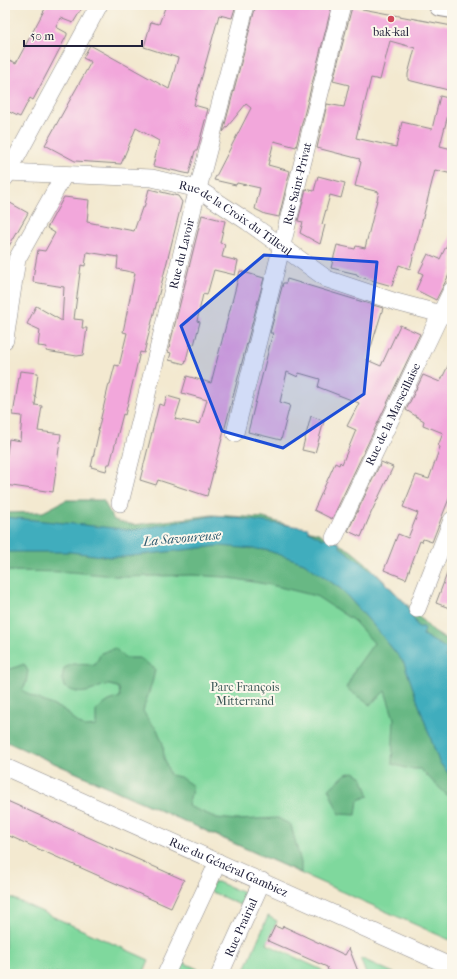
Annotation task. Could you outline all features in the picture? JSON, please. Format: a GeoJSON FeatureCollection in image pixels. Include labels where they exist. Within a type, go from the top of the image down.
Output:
{"type":"FeatureCollection","features":[{"type":"Feature","properties":{"kind":"main road"},"geometry":{"type":"LineString","coordinates":[[440,5],[452,7]]}},
{"type":"Feature","properties":{"kind":"street"},"geometry":{"type":"LineString","coordinates":[[6,174],[99,5]]}},
{"type":"Feature","properties":{"kind":"street","name":"Rue du Lavoir"},"geometry":{"type":"LineString","coordinates":[[120,503],[198,189],[246,5]]}},
{"type":"Feature","properties":{"kind":"street","name":"Rue Saint-Privat"},"geometry":{"type":"LineString","coordinates":[[235,433],[342,5]]}},
{"type":"Feature","properties":{"kind":"street","name":"Rue de la Croix du Tilleul"},"geometry":{"type":"LineString","coordinates":[[6,174],[152,178],[198,189],[248,222],[327,279],[396,302],[446,315]]}},
{"type":"Feature","properties":{"kind":"street"},"geometry":{"type":"LineString","coordinates":[[5,340],[18,259],[64,175]]}},
{"type":"Feature","properties":{"kind":"street","name":"Rue de la Marseillaise"},"geometry":{"type":"LineString","coordinates":[[334,538],[446,315],[452,290]]}},
{"type":"Feature","properties":{"kind":"street"},"geometry":{"type":"LineString","coordinates":[[417,609],[452,520]]}},
{"type":"Feature","properties":{"kind":"street","name":"Rue du Général Gambiez"},"geometry":{"type":"LineString","coordinates":[[5,767],[452,967]]}},
{"type":"Feature","properties":{"kind":"street"},"geometry":{"type":"LineString","coordinates":[[166,974],[218,862]]}},
{"type":"Feature","properties":{"kind":"street","name":"Rue Prairial"},"geometry":{"type":"LineString","coordinates":[[220,974],[262,881]]}},
{"type":"Feature","properties":{"kind":"highlighted area"},"geometry":{"type":"Polygon","coordinates":[[[264,255],[377,262],[364,394],[283,448],[222,431],[181,326],[264,255]]]}},
{"type":"Feature","properties":{"kind":"green space"},"geometry":{"type":"Polygon","coordinates":[[[66,500],[103,500],[114,520],[134,525],[212,515],[263,518],[318,533],[350,550],[366,563],[434,632],[452,643],[452,802],[450,798],[420,769],[409,769],[392,764],[394,719],[385,691],[370,705],[346,688],[356,668],[374,643],[354,621],[316,596],[271,585],[224,577],[192,575],[126,577],[72,572],[5,571],[5,513],[43,512],[66,500]]]}},
{"type":"Feature","properties":{"kind":"green space","name":"Parc François Mitterrand"},"geometry":{"type":"Polygon","coordinates":[[[266,550],[374,626],[452,778],[452,941],[5,741],[5,552],[266,550]]]}},
{"type":"Feature","properties":{"kind":"green space"},"geometry":{"type":"Polygon","coordinates":[[[115,648],[125,658],[140,658],[155,669],[143,711],[149,721],[157,729],[163,744],[164,757],[170,775],[180,777],[193,786],[188,806],[217,818],[237,820],[278,818],[291,825],[301,863],[301,873],[5,741],[5,667],[11,669],[24,664],[28,671],[26,683],[22,690],[31,696],[66,711],[74,720],[85,727],[96,726],[96,710],[109,701],[120,697],[119,688],[105,685],[91,691],[77,692],[64,687],[62,679],[64,668],[73,664],[95,665],[101,653],[115,648]]]}},
{"type":"Feature","properties":{"kind":"green space"},"geometry":{"type":"Polygon","coordinates":[[[354,772],[362,777],[369,796],[358,800],[356,815],[339,814],[329,789],[346,774],[354,772]]]}},
{"type":"Feature","properties":{"kind":"green space"},"geometry":{"type":"Polygon","coordinates":[[[214,882],[218,882],[244,893],[240,905],[210,891],[214,882]]]}},
{"type":"Feature","properties":{"kind":"green space"},"geometry":{"type":"Polygon","coordinates":[[[5,895],[149,960],[143,974],[6,974],[5,895]]]}},
{"type":"Feature","properties":{"kind":"green space"},"geometry":{"type":"Polygon","coordinates":[[[268,916],[277,921],[267,944],[322,970],[324,974],[243,974],[268,916]]]}},
{"type":"Feature","properties":{"kind":"green space"},"geometry":{"type":"Polygon","coordinates":[[[360,958],[396,974],[366,974],[360,958]]]}},
{"type":"Feature","properties":{"kind":"green space"},"geometry":{"type":"Polygon","coordinates":[[[180,961],[209,974],[181,974],[179,967],[180,961]]]}},
{"type":"Feature","properties":{"kind":"water","name":"La Savoureuse"},"geometry":{"type":"Polygon","coordinates":[[[213,516],[308,528],[308,531],[323,539],[327,537],[339,543],[340,547],[375,573],[406,604],[418,627],[424,627],[425,630],[423,635],[449,650],[445,657],[452,663],[452,778],[439,762],[404,663],[341,589],[304,563],[266,550],[219,546],[123,557],[110,557],[70,552],[5,552],[5,517],[133,530],[213,516]]]}},
{"type":"Feature","properties":{"kind":"building"},"geometry":{"type":"Polygon","coordinates":[[[47,5],[84,5],[73,23],[60,18],[56,27],[67,33],[67,35],[33,100],[30,98],[20,117],[5,110],[5,58],[16,63],[47,5]]]}},
{"type":"Feature","properties":{"kind":"building"},"geometry":{"type":"Polygon","coordinates":[[[166,5],[236,5],[232,18],[219,15],[194,105],[208,109],[197,151],[195,151],[189,174],[153,166],[159,141],[136,128],[121,164],[75,161],[45,145],[91,62],[83,58],[90,45],[169,89],[178,58],[144,47],[151,22],[159,24],[166,5]]]}},
{"type":"Feature","properties":{"kind":"building"},"geometry":{"type":"Polygon","coordinates":[[[256,5],[332,5],[296,147],[274,141],[268,165],[290,171],[279,217],[265,214],[255,209],[260,188],[214,180],[251,108],[246,104],[223,132],[256,5]]]}},
{"type":"Feature","properties":{"kind":"building"},"geometry":{"type":"Polygon","coordinates":[[[352,7],[452,26],[452,91],[408,80],[408,74],[415,48],[390,41],[380,80],[371,78],[356,138],[396,147],[402,122],[432,129],[440,96],[452,99],[440,146],[452,149],[452,174],[435,170],[410,269],[399,265],[392,286],[357,276],[357,274],[331,268],[337,245],[355,249],[356,246],[365,248],[379,192],[355,186],[361,162],[359,161],[360,159],[317,148],[327,104],[344,107],[349,85],[333,81],[352,7]]]}},
{"type":"Feature","properties":{"kind":"building"},"geometry":{"type":"Polygon","coordinates":[[[318,176],[345,183],[341,198],[330,195],[322,224],[325,225],[320,244],[300,233],[303,222],[298,221],[306,189],[314,191],[318,176]]]}},
{"type":"Feature","properties":{"kind":"building"},"geometry":{"type":"Polygon","coordinates":[[[149,189],[178,196],[182,202],[144,353],[140,352],[125,415],[123,414],[110,464],[108,464],[106,471],[91,467],[109,384],[115,365],[119,366],[127,333],[123,332],[135,273],[117,269],[118,257],[87,252],[85,266],[81,265],[74,319],[83,320],[82,328],[87,328],[83,355],[77,356],[46,351],[47,347],[38,346],[40,330],[27,324],[36,306],[62,321],[64,287],[33,282],[34,272],[38,250],[45,251],[55,233],[47,228],[64,197],[89,200],[87,222],[134,231],[142,208],[144,208],[149,189]]]}},
{"type":"Feature","properties":{"kind":"building"},"geometry":{"type":"Polygon","coordinates":[[[5,200],[28,213],[5,253],[5,200]]]}},
{"type":"Feature","properties":{"kind":"building"},"geometry":{"type":"Polygon","coordinates":[[[202,215],[225,221],[220,243],[225,244],[222,257],[238,261],[235,275],[214,270],[207,295],[203,294],[197,321],[200,322],[194,345],[190,344],[185,364],[169,360],[171,353],[168,352],[202,215]]]}},
{"type":"Feature","properties":{"kind":"building"},"geometry":{"type":"Polygon","coordinates":[[[452,234],[452,269],[436,300],[416,290],[423,274],[419,272],[428,254],[440,259],[452,234]]]}},
{"type":"Feature","properties":{"kind":"building"},"geometry":{"type":"Polygon","coordinates":[[[240,271],[264,278],[207,496],[158,480],[156,485],[140,480],[159,404],[164,406],[167,396],[181,400],[175,419],[200,424],[207,400],[182,393],[187,376],[211,383],[240,271]]]}},
{"type":"Feature","properties":{"kind":"building"},"geometry":{"type":"Polygon","coordinates":[[[287,279],[383,308],[367,360],[381,366],[400,325],[420,334],[332,519],[314,510],[335,463],[339,465],[340,462],[342,464],[356,430],[347,426],[359,403],[318,387],[320,379],[299,373],[298,377],[287,372],[280,402],[290,405],[281,440],[248,432],[273,333],[270,333],[283,283],[286,283],[287,279]]]}},
{"type":"Feature","properties":{"kind":"building"},"geometry":{"type":"Polygon","coordinates":[[[452,358],[452,491],[432,542],[423,539],[422,542],[420,541],[406,579],[384,570],[398,534],[408,538],[418,513],[403,507],[416,475],[429,479],[440,447],[438,446],[443,433],[423,425],[424,421],[406,410],[423,375],[440,382],[452,358]]]}},
{"type":"Feature","properties":{"kind":"building"},"geometry":{"type":"Polygon","coordinates":[[[20,371],[38,373],[35,405],[42,406],[38,431],[61,434],[53,492],[5,485],[5,466],[9,439],[20,441],[22,416],[13,415],[20,371]]]}},
{"type":"Feature","properties":{"kind":"building"},"geometry":{"type":"Polygon","coordinates":[[[311,416],[324,421],[315,453],[302,450],[311,416]]]}},
{"type":"Feature","properties":{"kind":"building"},"geometry":{"type":"Polygon","coordinates":[[[381,462],[393,467],[361,537],[348,531],[381,462]]]}},
{"type":"Feature","properties":{"kind":"building"},"geometry":{"type":"Polygon","coordinates":[[[452,563],[452,609],[436,603],[452,563]]]}},
{"type":"Feature","properties":{"kind":"building"},"geometry":{"type":"Polygon","coordinates":[[[5,800],[184,880],[171,908],[5,834],[5,800]]]}},
{"type":"Feature","properties":{"kind":"building"},"geometry":{"type":"Polygon","coordinates":[[[275,926],[282,929],[283,926],[345,955],[349,948],[359,974],[329,974],[327,967],[268,941],[275,926]]]}},
{"type":"Feature","properties":{"kind":"place","name":"bak-kal"},"geometry":{"type":"Point","coordinates":[391,19]}}]}
